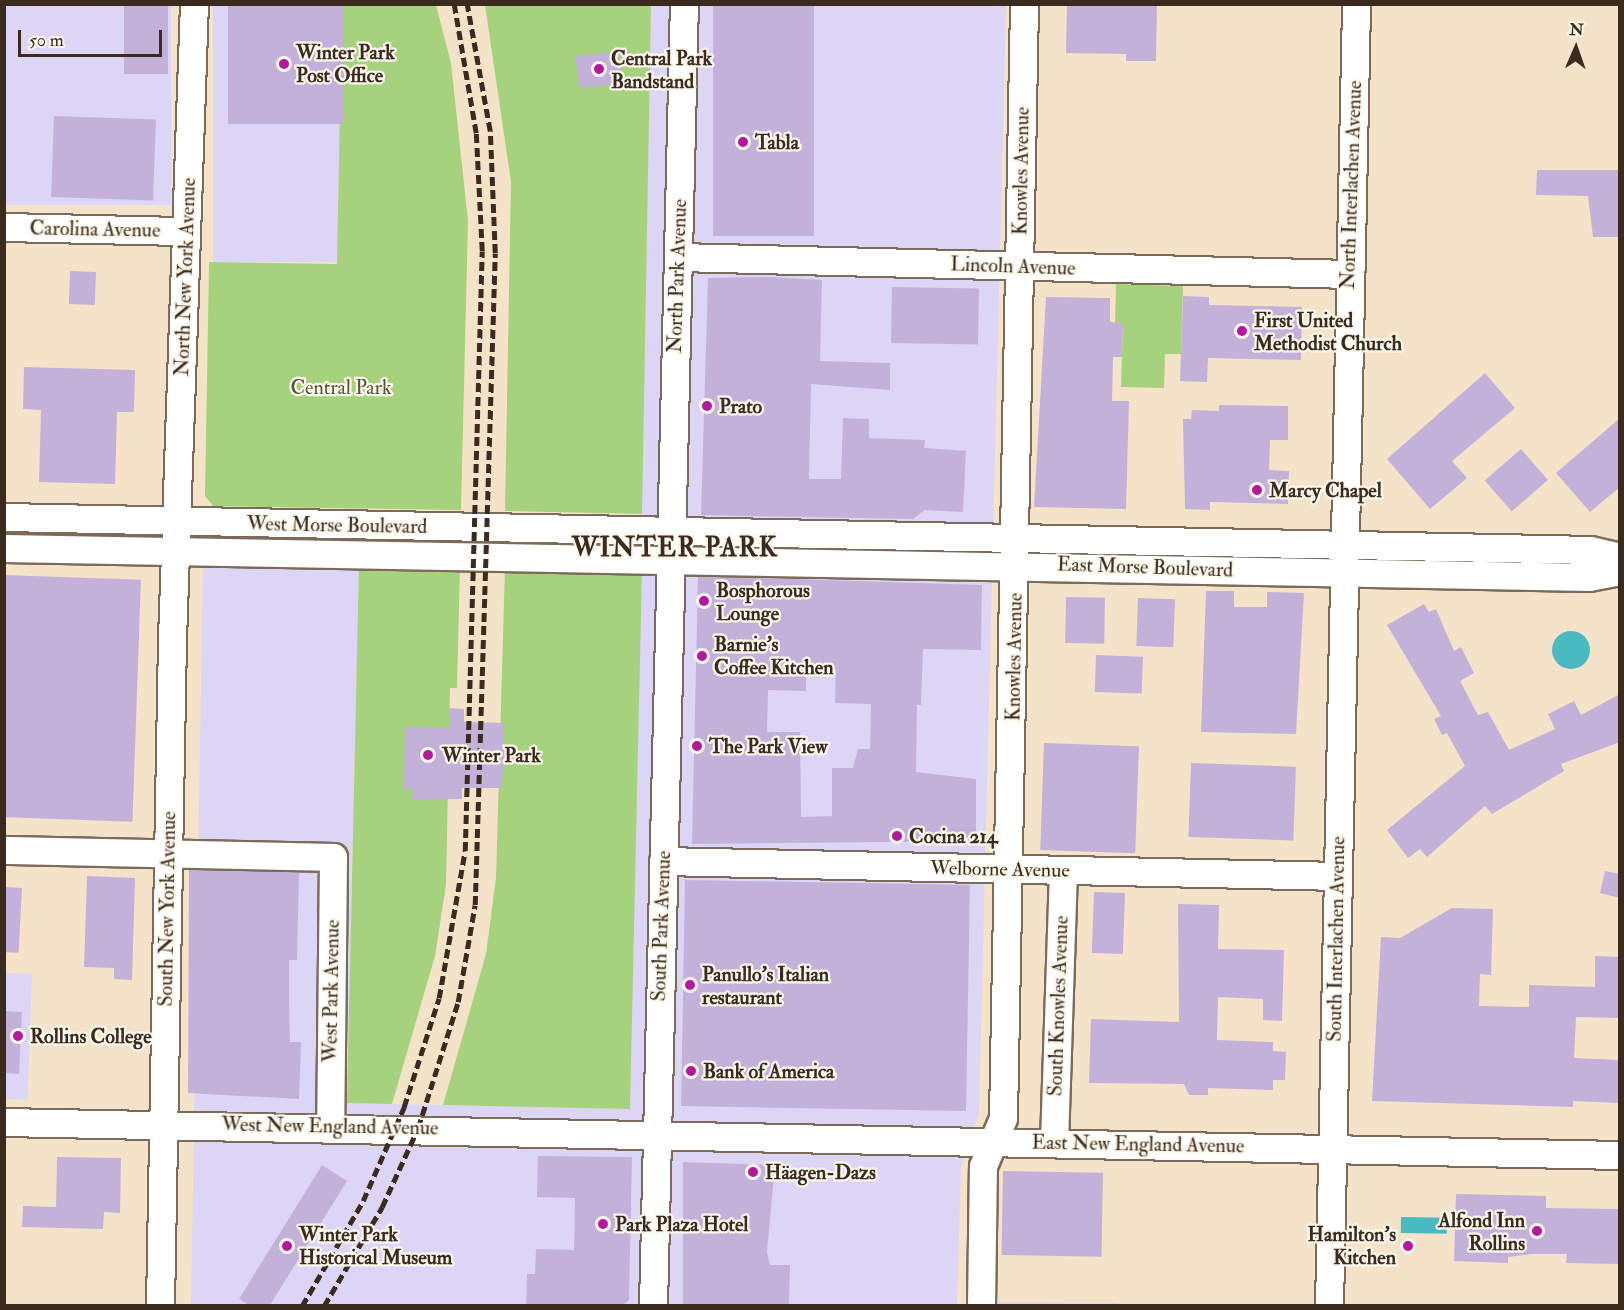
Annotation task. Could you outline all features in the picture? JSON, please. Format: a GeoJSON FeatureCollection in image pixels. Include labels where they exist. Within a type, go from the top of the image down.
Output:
{"type":"FeatureCollection","features":[{"type":"Feature","properties":{"kind":"street","name":"North New York Avenue"},"geometry":{"type":"LineString","coordinates":[[179,549],[194,4]]}},
{"type":"Feature","properties":{"kind":"street","name":"North Park Avenue"},"geometry":{"type":"LineString","coordinates":[[670,547],[684,4]]}},
{"type":"Feature","properties":{"kind":"street","name":"Knowles Avenue"},"geometry":{"type":"LineString","coordinates":[[981,1305],[983,1166],[1003,1118],[1010,870],[1024,4]]}},
{"type":"Feature","properties":{"kind":"street","name":"North Interlachen Avenue"},"geometry":{"type":"LineString","coordinates":[[1341,573],[1356,4]]}},
{"type":"Feature","properties":{"kind":"street","name":"Carolina Avenue"},"geometry":{"type":"LineString","coordinates":[[4,227],[186,231]]}},
{"type":"Feature","properties":{"kind":"street","name":"Lincoln Avenue"},"geometry":{"type":"LineString","coordinates":[[678,257],[1348,274]]}},
{"type":"Feature","properties":{"kind":"street","name":"West Morse Boulevard"},"geometry":{"type":"LineString","coordinates":[[4,517],[337,524],[670,547]]}},
{"type":"Feature","properties":{"kind":"street"},"geometry":{"type":"LineString","coordinates":[[337,524],[337,552]]}},
{"type":"Feature","properties":{"kind":"street","name":"East Morse Boulevard"},"geometry":{"type":"LineString","coordinates":[[670,547],[1016,551],[1341,545],[1590,550],[1620,557]]}},
{"type":"Feature","properties":{"kind":"street","name":"West Morse Boulevard"},"geometry":{"type":"LineString","coordinates":[[4,548],[337,552],[670,547]]}},
{"type":"Feature","properties":{"kind":"street","name":"South Park Avenue"},"geometry":{"type":"LineString","coordinates":[[653,1305],[670,547]]}},
{"type":"Feature","properties":{"kind":"street","name":"South New York Avenue"},"geometry":{"type":"LineString","coordinates":[[160,1305],[168,853],[179,549]]}},
{"type":"Feature","properties":{"kind":"street","name":"East Morse Boulevard"},"geometry":{"type":"LineString","coordinates":[[1016,551],[1341,573],[1588,577],[1620,570]]}},
{"type":"Feature","properties":{"kind":"street","name":"South Interlachen Avenue"},"geometry":{"type":"LineString","coordinates":[[1329,1305],[1341,573]]}},
{"type":"Feature","properties":{"kind":"street"},"geometry":{"type":"LineString","coordinates":[[4,850],[168,853]]}},
{"type":"Feature","properties":{"kind":"street","name":"West Park Avenue"},"geometry":{"type":"LineString","coordinates":[[168,853],[333,857],[330,1126]]}},
{"type":"Feature","properties":{"kind":"street","name":"Welborne Avenue"},"geometry":{"type":"LineString","coordinates":[[663,861],[1337,876]]}},
{"type":"Feature","properties":{"kind":"street","name":"South Knowles Avenue"},"geometry":{"type":"LineString","coordinates":[[1054,1142],[1063,871]]}},
{"type":"Feature","properties":{"kind":"street","name":"West New England Avenue"},"geometry":{"type":"LineString","coordinates":[[4,1122],[656,1133]]}},
{"type":"Feature","properties":{"kind":"street","name":"East New England Avenue"},"geometry":{"type":"LineString","coordinates":[[656,1133],[1620,1155]]}},
{"type":"Feature","properties":{"kind":"shaded area"},"geometry":{"type":"Polygon","coordinates":[[[4,5],[171,5],[171,205],[4,205],[4,5]]]}},
{"type":"Feature","properties":{"kind":"shaded area"},"geometry":{"type":"Polygon","coordinates":[[[213,5],[343,5],[343,262],[213,262],[213,5]]]}},
{"type":"Feature","properties":{"kind":"shaded area"},"geometry":{"type":"Polygon","coordinates":[[[651,5],[1006,5],[979,1114],[961,1166],[957,1305],[191,1306],[203,560],[359,562],[347,1103],[630,1109],[651,5]]]}},
{"type":"Feature","properties":{"kind":"shaded area","name":"Rollins College"},"geometry":{"type":"Polygon","coordinates":[[[5,973],[32,974],[28,1100],[4,1099],[5,973]]]}},
{"type":"Feature","properties":{"kind":"shaded area"},"geometry":{"type":"Polygon","coordinates":[[[995,1302],[1118,1303],[1118,1305],[995,1306],[995,1302]]]}},
{"type":"Feature","properties":{"kind":"green space","name":"Central Park"},"geometry":{"type":"Polygon","coordinates":[[[342,5],[436,5],[451,63],[468,221],[461,510],[213,506],[205,496],[209,262],[337,264],[342,5]]]}},
{"type":"Feature","properties":{"kind":"green space"},"geometry":{"type":"Polygon","coordinates":[[[485,5],[651,5],[642,514],[505,511],[511,182],[485,5]]]}},
{"type":"Feature","properties":{"kind":"green space"},"geometry":{"type":"Polygon","coordinates":[[[1116,284],[1183,286],[1181,354],[1165,354],[1164,388],[1121,387],[1123,323],[1115,323],[1116,284]]]}},
{"type":"Feature","properties":{"kind":"green space"},"geometry":{"type":"Polygon","coordinates":[[[359,562],[460,566],[457,688],[450,688],[446,885],[435,956],[392,1104],[347,1103],[359,562]]]}},
{"type":"Feature","properties":{"kind":"green space"},"geometry":{"type":"Polygon","coordinates":[[[505,567],[642,569],[630,1109],[443,1105],[486,954],[496,878],[505,567]]]}},
{"type":"Feature","properties":{"kind":"water"},"geometry":{"type":"Polygon","coordinates":[[[1571,631],[1585,636],[1590,650],[1585,664],[1571,669],[1557,664],[1552,650],[1557,636],[1571,631]]]}},
{"type":"Feature","properties":{"kind":"water"},"geometry":{"type":"Polygon","coordinates":[[[1401,1217],[1447,1218],[1447,1234],[1401,1233],[1401,1217]]]}},
{"type":"Feature","properties":{"kind":"building"},"geometry":{"type":"Polygon","coordinates":[[[124,4],[168,4],[168,74],[124,74],[124,4]]]}},
{"type":"Feature","properties":{"kind":"building","name":"Winter Park Post Office"},"geometry":{"type":"Polygon","coordinates":[[[228,4],[343,4],[343,124],[228,124],[228,4]]]}},
{"type":"Feature","properties":{"kind":"building"},"geometry":{"type":"Polygon","coordinates":[[[713,4],[814,4],[814,236],[713,236],[713,4]]]}},
{"type":"Feature","properties":{"kind":"building"},"geometry":{"type":"Polygon","coordinates":[[[1067,4],[1157,4],[1156,61],[1126,61],[1126,54],[1066,53],[1067,4]]]}},
{"type":"Feature","properties":{"kind":"building","name":"Central Park Bandstand"},"geometry":{"type":"Polygon","coordinates":[[[619,51],[623,83],[579,88],[575,56],[619,51]]]}},
{"type":"Feature","properties":{"kind":"building"},"geometry":{"type":"Polygon","coordinates":[[[54,116],[156,120],[153,201],[51,197],[54,116]]]}},
{"type":"Feature","properties":{"kind":"building"},"geometry":{"type":"Polygon","coordinates":[[[1537,170],[1620,170],[1620,237],[1593,237],[1588,196],[1536,195],[1537,170]]]}},
{"type":"Feature","properties":{"kind":"building"},"geometry":{"type":"Polygon","coordinates":[[[70,271],[96,272],[95,305],[69,304],[70,271]]]}},
{"type":"Feature","properties":{"kind":"building"},"geometry":{"type":"Polygon","coordinates":[[[769,277],[822,280],[820,361],[890,363],[890,390],[811,384],[809,479],[841,479],[843,418],[869,419],[869,438],[925,440],[924,448],[966,451],[963,512],[925,510],[913,519],[701,515],[708,278],[769,277]]]}},
{"type":"Feature","properties":{"kind":"building"},"geometry":{"type":"Polygon","coordinates":[[[892,287],[979,289],[978,345],[891,343],[892,287]]]}},
{"type":"Feature","properties":{"kind":"building","name":"First United Methodist Church"},"geometry":{"type":"Polygon","coordinates":[[[1183,296],[1209,297],[1209,305],[1302,307],[1301,360],[1208,358],[1207,382],[1180,381],[1183,296]]]}},
{"type":"Feature","properties":{"kind":"building"},"geometry":{"type":"Polygon","coordinates":[[[1046,297],[1110,298],[1110,322],[1123,323],[1122,357],[1113,357],[1112,401],[1129,401],[1126,509],[1034,507],[1046,297]]]}},
{"type":"Feature","properties":{"kind":"building"},"geometry":{"type":"Polygon","coordinates":[[[24,367],[135,370],[134,412],[117,412],[115,484],[39,482],[41,410],[23,409],[24,367]]]}},
{"type":"Feature","properties":{"kind":"building"},"geometry":{"type":"Polygon","coordinates":[[[1485,373],[1515,408],[1452,461],[1467,478],[1430,509],[1387,459],[1485,373]]]}},
{"type":"Feature","properties":{"kind":"building"},"geometry":{"type":"Polygon","coordinates":[[[1219,405],[1288,406],[1288,440],[1270,440],[1269,470],[1289,471],[1288,504],[1210,502],[1210,510],[1185,509],[1183,419],[1191,419],[1192,410],[1219,411],[1219,405]]]}},
{"type":"Feature","properties":{"kind":"building"},"geometry":{"type":"Polygon","coordinates":[[[1620,418],[1620,487],[1590,512],[1556,473],[1620,418]]]}},
{"type":"Feature","properties":{"kind":"building"},"geometry":{"type":"Polygon","coordinates":[[[1521,449],[1548,480],[1512,511],[1485,480],[1521,449]]]}},
{"type":"Feature","properties":{"kind":"building"},"geometry":{"type":"Polygon","coordinates":[[[4,575],[141,580],[132,822],[4,817],[4,575]]]}},
{"type":"Feature","properties":{"kind":"building"},"geometry":{"type":"Polygon","coordinates":[[[698,576],[982,585],[981,650],[923,649],[921,705],[917,705],[916,772],[976,779],[976,841],[692,844],[698,576]],[[806,668],[806,691],[768,690],[767,732],[800,732],[801,817],[832,816],[832,768],[853,768],[858,749],[870,749],[871,704],[835,703],[836,669],[806,668]]]}},
{"type":"Feature","properties":{"kind":"building"},"geometry":{"type":"Polygon","coordinates":[[[1206,591],[1234,591],[1234,607],[1267,607],[1267,592],[1304,593],[1296,734],[1201,732],[1206,591]]]}},
{"type":"Feature","properties":{"kind":"building"},"geometry":{"type":"Polygon","coordinates":[[[1066,597],[1105,598],[1104,644],[1065,643],[1066,597]]]}},
{"type":"Feature","properties":{"kind":"building"},"geometry":{"type":"Polygon","coordinates":[[[1138,598],[1175,599],[1173,647],[1136,646],[1138,598]]]}},
{"type":"Feature","properties":{"kind":"building"},"geometry":{"type":"Polygon","coordinates":[[[1424,604],[1429,612],[1436,609],[1454,651],[1461,647],[1474,673],[1460,681],[1478,715],[1488,712],[1509,750],[1555,729],[1548,714],[1574,701],[1581,715],[1620,694],[1620,742],[1561,764],[1564,771],[1492,814],[1485,806],[1427,857],[1420,849],[1408,858],[1387,830],[1465,766],[1447,733],[1442,735],[1434,719],[1441,716],[1387,625],[1424,604]]]}},
{"type":"Feature","properties":{"kind":"building"},"geometry":{"type":"Polygon","coordinates":[[[1096,655],[1143,657],[1142,694],[1095,692],[1096,655]]]}},
{"type":"Feature","properties":{"kind":"building"},"geometry":{"type":"Polygon","coordinates":[[[449,708],[464,709],[464,722],[504,723],[504,748],[513,748],[513,765],[503,765],[502,788],[462,788],[462,799],[412,800],[413,790],[404,789],[405,727],[449,728],[449,708]]]}},
{"type":"Feature","properties":{"kind":"building"},"geometry":{"type":"Polygon","coordinates":[[[1044,743],[1139,746],[1135,853],[1040,850],[1044,743]]]}},
{"type":"Feature","properties":{"kind":"building"},"geometry":{"type":"Polygon","coordinates":[[[1191,763],[1296,767],[1293,841],[1188,837],[1191,763]]]}},
{"type":"Feature","properties":{"kind":"building"},"geometry":{"type":"Polygon","coordinates":[[[189,870],[299,872],[297,960],[289,960],[289,996],[290,1042],[301,1042],[299,1099],[188,1093],[189,870]]]}},
{"type":"Feature","properties":{"kind":"building"},"geometry":{"type":"Polygon","coordinates":[[[1605,871],[1620,874],[1620,898],[1600,893],[1605,871]]]}},
{"type":"Feature","properties":{"kind":"building"},"geometry":{"type":"Polygon","coordinates":[[[87,876],[135,878],[132,980],[114,979],[114,968],[84,967],[87,876]]]}},
{"type":"Feature","properties":{"kind":"building"},"geometry":{"type":"Polygon","coordinates":[[[685,880],[970,885],[966,1111],[681,1106],[685,880]]]}},
{"type":"Feature","properties":{"kind":"building"},"geometry":{"type":"Polygon","coordinates":[[[4,887],[22,888],[19,953],[4,952],[4,887]]]}},
{"type":"Feature","properties":{"kind":"building"},"geometry":{"type":"Polygon","coordinates":[[[1094,892],[1125,893],[1123,954],[1092,953],[1094,892]]]}},
{"type":"Feature","properties":{"kind":"building"},"geometry":{"type":"Polygon","coordinates":[[[1178,904],[1219,905],[1218,949],[1284,950],[1282,1021],[1263,1020],[1263,999],[1218,997],[1217,1040],[1273,1042],[1273,1051],[1286,1052],[1285,1080],[1273,1080],[1273,1090],[1208,1088],[1208,1095],[1189,1095],[1184,1084],[1089,1083],[1091,1019],[1179,1022],[1178,904]]]}},
{"type":"Feature","properties":{"kind":"building"},"geometry":{"type":"Polygon","coordinates":[[[1452,908],[1493,909],[1491,975],[1480,974],[1479,1006],[1529,1007],[1529,985],[1595,987],[1595,956],[1620,957],[1620,1018],[1576,1017],[1574,1058],[1620,1060],[1620,1103],[1573,1101],[1573,1107],[1372,1101],[1381,937],[1400,938],[1452,908]]]}},
{"type":"Feature","properties":{"kind":"building"},"geometry":{"type":"Polygon","coordinates":[[[4,1011],[22,1012],[19,1074],[4,1073],[4,1011]]]}},
{"type":"Feature","properties":{"kind":"building","name":"Park Plaza Hotel"},"geometry":{"type":"Polygon","coordinates":[[[538,1156],[632,1157],[629,1300],[623,1305],[526,1305],[527,1274],[535,1274],[536,1249],[574,1250],[575,1198],[537,1197],[538,1156]]]}},
{"type":"Feature","properties":{"kind":"building"},"geometry":{"type":"Polygon","coordinates":[[[57,1157],[121,1158],[120,1213],[104,1212],[103,1229],[22,1227],[23,1206],[56,1207],[57,1157]]]}},
{"type":"Feature","properties":{"kind":"building"},"geometry":{"type":"Polygon","coordinates":[[[683,1162],[775,1165],[767,1252],[770,1265],[790,1265],[789,1305],[683,1305],[683,1162]]]}},
{"type":"Feature","properties":{"kind":"building"},"geometry":{"type":"Polygon","coordinates":[[[322,1165],[347,1181],[270,1305],[249,1305],[239,1299],[322,1165]]]}},
{"type":"Feature","properties":{"kind":"building"},"geometry":{"type":"Polygon","coordinates":[[[1003,1171],[1103,1173],[1102,1257],[1002,1255],[1003,1171]]]}},
{"type":"Feature","properties":{"kind":"building","name":"Alfond Inn Rollins"},"geometry":{"type":"Polygon","coordinates":[[[1456,1194],[1546,1196],[1546,1208],[1620,1209],[1620,1264],[1566,1263],[1567,1254],[1508,1257],[1508,1263],[1454,1261],[1456,1194]]]}},
{"type":"Feature","properties":{"kind":"railway"},"geometry":{"type":"LineString","coordinates":[[302,1306],[363,1201],[404,1107],[439,998],[465,851],[482,251],[476,133],[454,4]]}},
{"type":"Feature","properties":{"kind":"railway"},"geometry":{"type":"LineString","coordinates":[[324,1306],[382,1207],[418,1128],[458,1002],[475,905],[495,253],[490,131],[467,4]]}},
{"type":"Feature","properties":{"kind":"place","name":"Winter Park Post Office"},"geometry":{"type":"Point","coordinates":[284,64]}},
{"type":"Feature","properties":{"kind":"place","name":"Central Park Bandstand"},"geometry":{"type":"Point","coordinates":[599,69]}},
{"type":"Feature","properties":{"kind":"place","name":"Tabla"},"geometry":{"type":"Point","coordinates":[743,142]}},
{"type":"Feature","properties":{"kind":"place","name":"First United Methodist Church"},"geometry":{"type":"Point","coordinates":[1242,331]}},
{"type":"Feature","properties":{"kind":"place","name":"Prato"},"geometry":{"type":"Point","coordinates":[707,406]}},
{"type":"Feature","properties":{"kind":"place","name":"Marcy Chapel"},"geometry":{"type":"Point","coordinates":[1257,490]}},
{"type":"Feature","properties":{"kind":"place","name":"Bosphorous Lounge"},"geometry":{"type":"Point","coordinates":[704,601]}},
{"type":"Feature","properties":{"kind":"place","name":"Barnie's Coffee Kitchen"},"geometry":{"type":"Point","coordinates":[702,656]}},
{"type":"Feature","properties":{"kind":"place","name":"The Park View"},"geometry":{"type":"Point","coordinates":[697,746]}},
{"type":"Feature","properties":{"kind":"place","name":"Winter Park"},"geometry":{"type":"Point","coordinates":[428,755]}},
{"type":"Feature","properties":{"kind":"place","name":"Cocina 214"},"geometry":{"type":"Point","coordinates":[897,836]}},
{"type":"Feature","properties":{"kind":"place","name":"Panullo's Italian restaurant"},"geometry":{"type":"Point","coordinates":[690,985]}},
{"type":"Feature","properties":{"kind":"place","name":"Rollins College"},"geometry":{"type":"Point","coordinates":[18,1036]}},
{"type":"Feature","properties":{"kind":"place","name":"Bank of America"},"geometry":{"type":"Point","coordinates":[691,1071]}},
{"type":"Feature","properties":{"kind":"place","name":"Häagen-Dazs"},"geometry":{"type":"Point","coordinates":[753,1172]}},
{"type":"Feature","properties":{"kind":"place","name":"Park Plaza Hotel"},"geometry":{"type":"Point","coordinates":[603,1224]}},
{"type":"Feature","properties":{"kind":"place","name":"Alfond Inn Rollins"},"geometry":{"type":"Point","coordinates":[1537,1231]}},
{"type":"Feature","properties":{"kind":"place","name":"Winter Park Historical Museum"},"geometry":{"type":"Point","coordinates":[287,1246]}},
{"type":"Feature","properties":{"kind":"place","name":"Hamilton's Kitchen"},"geometry":{"type":"Point","coordinates":[1408,1246]}},
{"type":"Feature","properties":{"kind":"district","name":"WINTER PARK"},"geometry":{"type":"Point","coordinates":[675,549]}}]}
